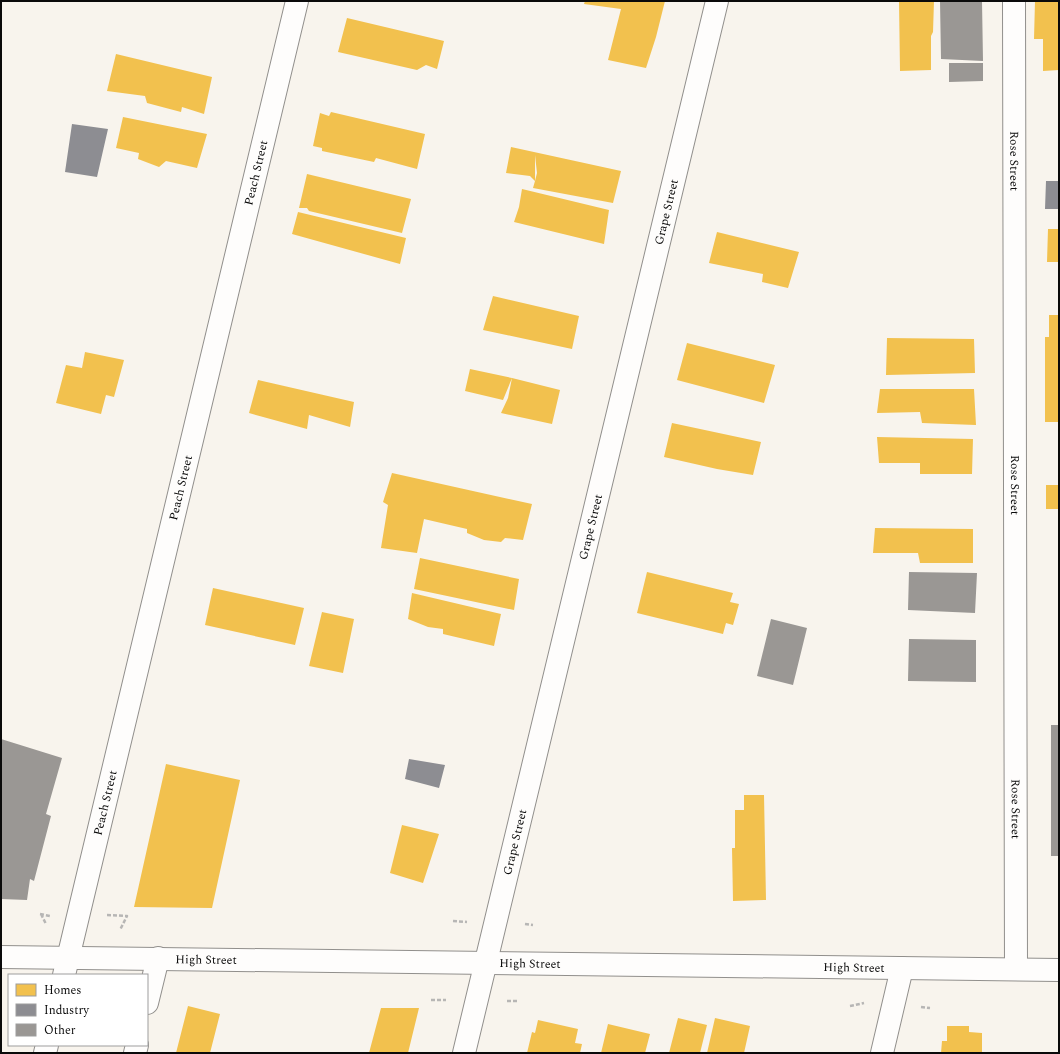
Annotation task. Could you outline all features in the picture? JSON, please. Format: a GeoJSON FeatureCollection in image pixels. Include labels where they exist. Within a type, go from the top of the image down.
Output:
{"type":"FeatureCollection","features":[{"type":"Feature","properties":{"kind":"street","name":"Peach Street"},"geometry":{"type":"LineString","coordinates":[[66,966],[296,1]]}},
{"type":"Feature","properties":{"kind":"street","name":"Grape Street"},"geometry":{"type":"LineString","coordinates":[[464,1053],[718,1]]}},
{"type":"Feature","properties":{"kind":"street","name":"Rose Street"},"geometry":{"type":"LineString","coordinates":[[1014,1],[1016,969]]}},
{"type":"Feature","properties":{"kind":"street","name":"High Street"},"geometry":{"type":"LineString","coordinates":[[1,957],[66,966],[158,958],[1059,970]]}},
{"type":"Feature","properties":{"kind":"street"},"geometry":{"type":"LineString","coordinates":[[148,999],[158,958]]}},
{"type":"Feature","properties":{"kind":"street"},"geometry":{"type":"LineString","coordinates":[[882,1053],[902,968]]}},
{"type":"Feature","properties":{"kind":"path"},"geometry":{"type":"LineString","coordinates":[[40,914],[48,926]]}},
{"type":"Feature","properties":{"kind":"path"},"geometry":{"type":"LineString","coordinates":[[105,915],[126,916],[120,931]]}},
{"type":"Feature","properties":{"kind":"path"},"geometry":{"type":"LineString","coordinates":[[453,922],[469,923]]}},
{"type":"Feature","properties":{"kind":"path"},"geometry":{"type":"LineString","coordinates":[[521,924],[533,925]]}},
{"type":"Feature","properties":{"kind":"path"},"geometry":{"type":"LineString","coordinates":[[431,1000],[446,1000]]}},
{"type":"Feature","properties":{"kind":"path"},"geometry":{"type":"LineString","coordinates":[[850,1006],[864,1003]]}},
{"type":"Feature","properties":{"kind":"building: Homes"},"geometry":{"type":"Polygon","coordinates":[[[585,1],[665,1],[646,68],[608,60],[621,9],[584,4],[585,1]]]}},
{"type":"Feature","properties":{"kind":"building: Homes"},"geometry":{"type":"Polygon","coordinates":[[[899,1],[934,1],[933,32],[931,36],[931,70],[900,71],[899,1]]]}},
{"type":"Feature","properties":{"kind":"building: Homes"},"geometry":{"type":"Polygon","coordinates":[[[1035,1],[1059,1],[1059,70],[1043,71],[1043,39],[1034,39],[1035,1]]]}},
{"type":"Feature","properties":{"kind":"building: Homes"},"geometry":{"type":"Polygon","coordinates":[[[347,18],[444,41],[437,69],[426,65],[417,70],[338,52],[347,18]]]}},
{"type":"Feature","properties":{"kind":"building: Homes"},"geometry":{"type":"Polygon","coordinates":[[[116,54],[212,77],[204,114],[182,107],[181,112],[147,103],[145,96],[107,91],[116,54]]]}},
{"type":"Feature","properties":{"kind":"building: Homes"},"geometry":{"type":"Polygon","coordinates":[[[331,112],[425,134],[417,169],[376,158],[374,162],[322,151],[322,148],[313,146],[320,113],[329,116],[331,112]]]}},
{"type":"Feature","properties":{"kind":"building: Homes"},"geometry":{"type":"Polygon","coordinates":[[[123,117],[207,134],[197,168],[166,161],[159,167],[138,159],[139,153],[116,148],[123,117]]]}},
{"type":"Feature","properties":{"kind":"building: Homes"},"geometry":{"type":"Polygon","coordinates":[[[511,147],[621,171],[613,203],[533,188],[535,181],[530,176],[506,173],[511,147]],[[535,155],[535,181],[537,173],[535,155]]]}},
{"type":"Feature","properties":{"kind":"building: Homes"},"geometry":{"type":"Polygon","coordinates":[[[307,174],[411,199],[402,233],[309,211],[307,208],[299,208],[307,174]]]}},
{"type":"Feature","properties":{"kind":"building: Homes"},"geometry":{"type":"Polygon","coordinates":[[[522,189],[609,210],[604,244],[514,222],[519,207],[522,189]]]}},
{"type":"Feature","properties":{"kind":"building: Homes"},"geometry":{"type":"Polygon","coordinates":[[[298,212],[406,238],[400,264],[292,234],[298,212]]]}},
{"type":"Feature","properties":{"kind":"building: Homes"},"geometry":{"type":"Polygon","coordinates":[[[1048,229],[1059,229],[1059,262],[1047,262],[1048,229]]]}},
{"type":"Feature","properties":{"kind":"building: Homes"},"geometry":{"type":"Polygon","coordinates":[[[717,232],[799,252],[788,288],[762,282],[763,274],[709,263],[717,232]]]}},
{"type":"Feature","properties":{"kind":"building: Homes"},"geometry":{"type":"Polygon","coordinates":[[[493,296],[579,316],[572,349],[483,330],[493,296]]]}},
{"type":"Feature","properties":{"kind":"building: Homes"},"geometry":{"type":"Polygon","coordinates":[[[1049,315],[1059,315],[1059,422],[1045,422],[1045,337],[1049,337],[1049,315]]]}},
{"type":"Feature","properties":{"kind":"building: Homes"},"geometry":{"type":"Polygon","coordinates":[[[887,338],[974,339],[975,373],[886,375],[887,338]]]}},
{"type":"Feature","properties":{"kind":"building: Homes"},"geometry":{"type":"Polygon","coordinates":[[[687,343],[775,365],[764,403],[677,380],[687,343]]]}},
{"type":"Feature","properties":{"kind":"building: Homes"},"geometry":{"type":"Polygon","coordinates":[[[85,352],[124,360],[114,397],[106,395],[101,414],[56,403],[66,365],[82,368],[85,352]]]}},
{"type":"Feature","properties":{"kind":"building: Homes"},"geometry":{"type":"Polygon","coordinates":[[[470,369],[512,378],[503,400],[465,391],[470,369]]]}},
{"type":"Feature","properties":{"kind":"building: Homes"},"geometry":{"type":"Polygon","coordinates":[[[512,378],[560,390],[552,424],[501,413],[508,398],[512,378]]]}},
{"type":"Feature","properties":{"kind":"building: Homes"},"geometry":{"type":"Polygon","coordinates":[[[258,380],[354,402],[350,427],[309,415],[307,429],[249,413],[258,380]]]}},
{"type":"Feature","properties":{"kind":"building: Homes"},"geometry":{"type":"Polygon","coordinates":[[[880,389],[974,389],[976,425],[922,423],[920,412],[877,413],[880,389]]]}},
{"type":"Feature","properties":{"kind":"building: Homes"},"geometry":{"type":"Polygon","coordinates":[[[672,423],[761,442],[753,475],[717,469],[664,457],[672,423]]]}},
{"type":"Feature","properties":{"kind":"building: Homes"},"geometry":{"type":"Polygon","coordinates":[[[877,437],[973,439],[972,474],[920,474],[920,463],[879,463],[877,437]]]}},
{"type":"Feature","properties":{"kind":"building: Homes"},"geometry":{"type":"Polygon","coordinates":[[[392,473],[532,504],[523,540],[505,538],[501,542],[484,540],[467,533],[467,529],[424,519],[417,553],[381,548],[388,505],[383,502],[392,473]]]}},
{"type":"Feature","properties":{"kind":"building: Homes"},"geometry":{"type":"Polygon","coordinates":[[[1046,485],[1059,485],[1059,509],[1046,509],[1046,485]]]}},
{"type":"Feature","properties":{"kind":"building: Homes"},"geometry":{"type":"Polygon","coordinates":[[[875,528],[973,529],[973,563],[920,563],[918,553],[873,553],[875,528]]]}},
{"type":"Feature","properties":{"kind":"building: Homes"},"geometry":{"type":"Polygon","coordinates":[[[420,558],[519,579],[514,610],[414,589],[420,558]]]}},
{"type":"Feature","properties":{"kind":"building: Homes"},"geometry":{"type":"Polygon","coordinates":[[[647,572],[733,593],[730,602],[739,604],[733,625],[726,623],[723,634],[637,613],[647,572]]]}},
{"type":"Feature","properties":{"kind":"building: Homes"},"geometry":{"type":"Polygon","coordinates":[[[213,588],[304,608],[295,645],[205,625],[213,588]]]}},
{"type":"Feature","properties":{"kind":"building: Homes"},"geometry":{"type":"Polygon","coordinates":[[[412,593],[501,614],[494,646],[443,634],[443,629],[428,627],[408,619],[412,593]]]}},
{"type":"Feature","properties":{"kind":"building: Homes"},"geometry":{"type":"Polygon","coordinates":[[[322,612],[354,619],[343,673],[309,666],[322,612]]]}},
{"type":"Feature","properties":{"kind":"building: Homes"},"geometry":{"type":"Polygon","coordinates":[[[166,764],[240,780],[212,908],[134,907],[166,764]]]}},
{"type":"Feature","properties":{"kind":"building: Homes"},"geometry":{"type":"Polygon","coordinates":[[[744,795],[764,795],[766,900],[733,901],[732,848],[735,848],[735,810],[744,810],[744,795]]]}},
{"type":"Feature","properties":{"kind":"building: Homes"},"geometry":{"type":"Polygon","coordinates":[[[402,825],[439,834],[423,883],[390,873],[402,825]]]}},
{"type":"Feature","properties":{"kind":"building: Homes"},"geometry":{"type":"Polygon","coordinates":[[[188,1006],[220,1014],[210,1053],[176,1053],[188,1006]]]}},
{"type":"Feature","properties":{"kind":"building: Homes"},"geometry":{"type":"Polygon","coordinates":[[[381,1008],[419,1008],[408,1053],[369,1053],[381,1008]]]}},
{"type":"Feature","properties":{"kind":"building: Homes"},"geometry":{"type":"Polygon","coordinates":[[[678,1018],[707,1025],[700,1053],[669,1053],[678,1018]]]}},
{"type":"Feature","properties":{"kind":"building: Homes"},"geometry":{"type":"Polygon","coordinates":[[[715,1018],[750,1026],[744,1053],[707,1053],[715,1018]]]}},
{"type":"Feature","properties":{"kind":"building: Homes"},"geometry":{"type":"Polygon","coordinates":[[[538,1020],[578,1029],[575,1043],[582,1044],[580,1053],[527,1053],[532,1032],[535,1033],[538,1020]]]}},
{"type":"Feature","properties":{"kind":"building: Homes"},"geometry":{"type":"Polygon","coordinates":[[[608,1024],[650,1034],[645,1053],[601,1053],[608,1024]]]}},
{"type":"Feature","properties":{"kind":"building: Homes"},"geometry":{"type":"Polygon","coordinates":[[[947,1026],[969,1026],[969,1032],[982,1033],[982,1053],[941,1053],[942,1041],[947,1041],[947,1026]]]}},
{"type":"Feature","properties":{"kind":"building: Industry"},"geometry":{"type":"Polygon","coordinates":[[[72,124],[108,129],[97,177],[65,172],[72,124]]]}},
{"type":"Feature","properties":{"kind":"building: Industry"},"geometry":{"type":"Polygon","coordinates":[[[1046,181],[1059,181],[1059,209],[1045,209],[1046,181]]]}},
{"type":"Feature","properties":{"kind":"building: Industry"},"geometry":{"type":"Polygon","coordinates":[[[409,759],[445,765],[439,788],[405,779],[409,759]]]}},
{"type":"Feature","properties":{"kind":"building: Other"},"geometry":{"type":"Polygon","coordinates":[[[940,1],[982,1],[983,61],[941,59],[940,1]]]}},
{"type":"Feature","properties":{"kind":"building: Other"},"geometry":{"type":"Polygon","coordinates":[[[949,63],[983,63],[983,81],[949,82],[949,63]]]}},
{"type":"Feature","properties":{"kind":"building: Other"},"geometry":{"type":"Polygon","coordinates":[[[909,572],[977,573],[975,613],[908,610],[909,572]]]}},
{"type":"Feature","properties":{"kind":"building: Other"},"geometry":{"type":"Polygon","coordinates":[[[771,619],[807,628],[793,685],[757,676],[771,619]]]}},
{"type":"Feature","properties":{"kind":"building: Other"},"geometry":{"type":"Polygon","coordinates":[[[909,639],[976,640],[976,682],[908,681],[909,639]]]}},
{"type":"Feature","properties":{"kind":"building: Other"},"geometry":{"type":"Polygon","coordinates":[[[1051,725],[1059,725],[1059,856],[1051,856],[1051,725]]]}},
{"type":"Feature","properties":{"kind":"building: Other"},"geometry":{"type":"Polygon","coordinates":[[[1,739],[62,758],[46,814],[51,816],[34,881],[30,879],[27,900],[1,899],[1,739]]]}}]}
